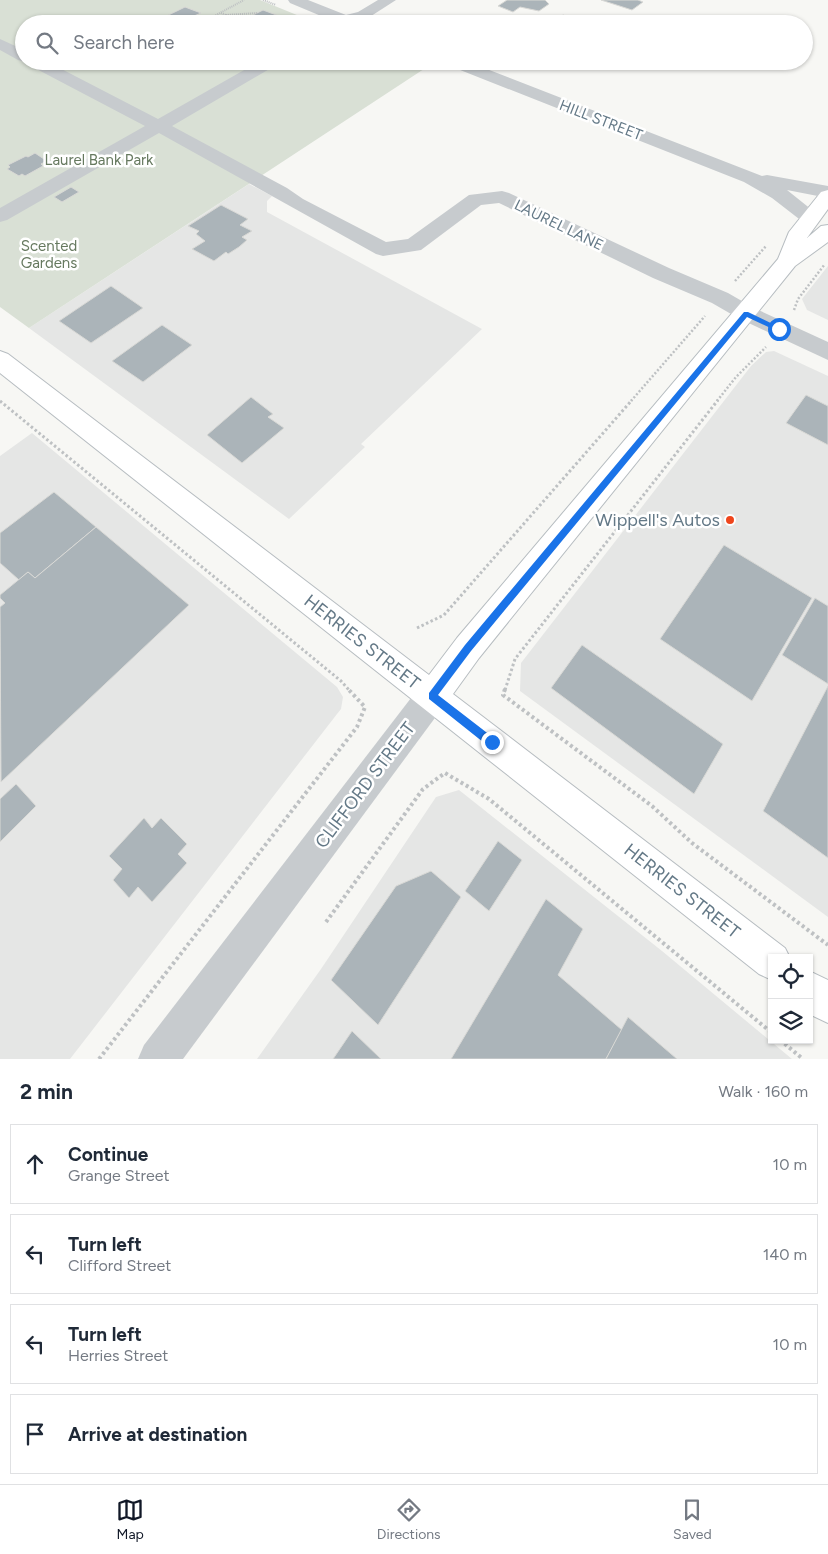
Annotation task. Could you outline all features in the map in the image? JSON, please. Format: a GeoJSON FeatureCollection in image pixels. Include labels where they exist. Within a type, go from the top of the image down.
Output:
{"type":"FeatureCollection","features":[{"type":"Feature","properties":{"kind":"main road","name":"CLIFFORD STREET"},"geometry":{"type":"LineString","coordinates":[[788,261],[799,232],[823,205]]}},
{"type":"Feature","properties":{"kind":"main road","name":"CLIFFORD STREET"},"geometry":{"type":"LineString","coordinates":[[432,696],[468,648],[788,261],[818,241],[828,231]]}},
{"type":"Feature","properties":{"kind":"main road","name":"HERRIES STREET"},"geometry":{"type":"LineString","coordinates":[[0,360],[768,958]]}},
{"type":"Feature","properties":{"kind":"main road"},"geometry":{"type":"LineString","coordinates":[[813,993],[828,1004]]}},
{"type":"Feature","properties":{"kind":"street"},"geometry":{"type":"LineString","coordinates":[[295,0],[330,15]]}},
{"type":"Feature","properties":{"kind":"street"},"geometry":{"type":"LineString","coordinates":[[363,15],[389,0]]}},
{"type":"Feature","properties":{"kind":"street"},"geometry":{"type":"LineString","coordinates":[[0,44],[15,52]]}},
{"type":"Feature","properties":{"kind":"street","name":"LAUREL LANE"},"geometry":{"type":"LineString","coordinates":[[50,70],[159,126],[382,249],[414,245],[476,199],[502,197],[661,273],[720,298],[746,313],[828,352]]}},
{"type":"Feature","properties":{"kind":"street"},"geometry":{"type":"LineString","coordinates":[[0,216],[256,70]]}},
{"type":"Feature","properties":{"kind":"street","name":"HILL STREET"},"geometry":{"type":"LineString","coordinates":[[474,70],[751,178]]}},
{"type":"Feature","properties":{"kind":"street"},"geometry":{"type":"LineString","coordinates":[[751,178],[787,200],[823,205]]}},
{"type":"Feature","properties":{"kind":"street"},"geometry":{"type":"LineString","coordinates":[[751,178],[802,189],[823,205]]}},
{"type":"Feature","properties":{"kind":"street","name":"CLIFFORD STREET"},"geometry":{"type":"LineString","coordinates":[[158,1059],[432,696]]}},
{"type":"Feature","properties":{"kind":"path"},"geometry":{"type":"LineString","coordinates":[[217,15],[244,0]]}},
{"type":"Feature","properties":{"kind":"path"},"geometry":{"type":"LineString","coordinates":[[221,13],[226,15],[257,13]]}},
{"type":"Feature","properties":{"kind":"path"},"geometry":{"type":"LineString","coordinates":[[417,628],[444,615],[766,246]]}},
{"type":"Feature","properties":{"kind":"path"},"geometry":{"type":"LineString","coordinates":[[828,261],[798,298],[794,310],[764,349],[736,377],[515,658],[503,695],[652,806],[692,843],[828,945]]}},
{"type":"Feature","properties":{"kind":"path"},"geometry":{"type":"LineString","coordinates":[[0,401],[341,681],[365,707],[357,727],[99,1059]]}},
{"type":"Feature","properties":{"kind":"path"},"geometry":{"type":"LineString","coordinates":[[326,922],[423,789],[444,773],[488,799],[768,1030]]}},
{"type":"Feature","properties":{"kind":"path"},"geometry":{"type":"LineString","coordinates":[[785,1044],[803,1059]]}},
{"type":"Feature","properties":{"kind":"shaded area"},"geometry":{"type":"Polygon","coordinates":[[[249,184],[272,196],[267,201],[267,212],[482,329],[361,444],[365,447],[289,519],[29,328],[249,184]]]}},
{"type":"Feature","properties":{"kind":"shaded area"},"geometry":{"type":"Polygon","coordinates":[[[828,266],[828,320],[807,310],[802,299],[828,266]]]}},
{"type":"Feature","properties":{"kind":"shaded area","name":"Wippell's Autos"},"geometry":{"type":"Polygon","coordinates":[[[774,351],[828,376],[828,917],[520,691],[521,663],[751,366],[766,352],[774,351]]]}},
{"type":"Feature","properties":{"kind":"shaded area"},"geometry":{"type":"Polygon","coordinates":[[[32,433],[337,687],[343,697],[341,709],[70,1059],[0,1059],[0,456],[32,433]]]}},
{"type":"Feature","properties":{"kind":"shaded area"},"geometry":{"type":"Polygon","coordinates":[[[459,790],[662,951],[768,1039],[768,1044],[774,1044],[792,1059],[257,1059],[321,969],[436,797],[459,790]]]}},
{"type":"Feature","properties":{"kind":"green space","name":"Laurel Bank Park"},"geometry":{"type":"Polygon","coordinates":[[[0,0],[260,0],[297,15],[15,15],[15,70],[422,70],[29,328],[0,307],[0,0]]]}},
{"type":"Feature","properties":{"kind":"building"},"geometry":{"type":"Polygon","coordinates":[[[507,0],[545,0],[549,4],[539,11],[520,7],[513,12],[498,6],[507,0]]]}},
{"type":"Feature","properties":{"kind":"building"},"geometry":{"type":"Polygon","coordinates":[[[601,0],[638,0],[643,2],[632,10],[601,0]]]}},
{"type":"Feature","properties":{"kind":"building"},"geometry":{"type":"Polygon","coordinates":[[[185,7],[201,13],[196,15],[169,15],[185,7]]]}},
{"type":"Feature","properties":{"kind":"building"},"geometry":{"type":"Polygon","coordinates":[[[263,10],[276,15],[253,15],[263,10]]]}},
{"type":"Feature","properties":{"kind":"building"},"geometry":{"type":"Polygon","coordinates":[[[35,153],[47,161],[41,164],[43,166],[25,176],[22,174],[19,176],[7,169],[10,167],[8,165],[35,153]]]}},
{"type":"Feature","properties":{"kind":"building"},"geometry":{"type":"Polygon","coordinates":[[[71,187],[79,192],[62,202],[54,197],[71,187]]]}},
{"type":"Feature","properties":{"kind":"building"},"geometry":{"type":"Polygon","coordinates":[[[221,205],[248,219],[240,225],[252,231],[242,237],[247,240],[239,247],[228,254],[226,252],[214,261],[192,249],[205,241],[196,234],[199,231],[188,226],[221,205]]]}},
{"type":"Feature","properties":{"kind":"building"},"geometry":{"type":"Polygon","coordinates":[[[111,286],[143,308],[91,343],[59,321],[111,286]]]}},
{"type":"Feature","properties":{"kind":"building"},"geometry":{"type":"Polygon","coordinates":[[[162,325],[192,345],[143,382],[112,361],[162,325]]]}},
{"type":"Feature","properties":{"kind":"building"},"geometry":{"type":"Polygon","coordinates":[[[806,395],[828,406],[828,445],[786,423],[806,395]]]}},
{"type":"Feature","properties":{"kind":"building"},"geometry":{"type":"Polygon","coordinates":[[[251,397],[273,414],[268,417],[284,428],[242,463],[207,435],[251,397]]]}},
{"type":"Feature","properties":{"kind":"building"},"geometry":{"type":"Polygon","coordinates":[[[54,492],[96,527],[35,578],[28,572],[19,580],[0,563],[0,533],[54,492]]]}},
{"type":"Feature","properties":{"kind":"building"},"geometry":{"type":"Polygon","coordinates":[[[96,527],[189,605],[1,782],[0,607],[5,603],[0,598],[0,595],[28,572],[35,578],[96,527]]]}},
{"type":"Feature","properties":{"kind":"building"},"geometry":{"type":"Polygon","coordinates":[[[724,545],[812,598],[752,701],[660,639],[724,545]]]}},
{"type":"Feature","properties":{"kind":"building"},"geometry":{"type":"Polygon","coordinates":[[[815,598],[828,606],[828,684],[782,655],[815,598]]]}},
{"type":"Feature","properties":{"kind":"building"},"geometry":{"type":"Polygon","coordinates":[[[582,645],[723,744],[694,794],[551,688],[582,645]]]}},
{"type":"Feature","properties":{"kind":"building"},"geometry":{"type":"Polygon","coordinates":[[[828,686],[828,858],[763,811],[828,686]]]}},
{"type":"Feature","properties":{"kind":"building"},"geometry":{"type":"Polygon","coordinates":[[[16,784],[36,806],[0,842],[0,799],[16,784]]]}},
{"type":"Feature","properties":{"kind":"building"},"geometry":{"type":"Polygon","coordinates":[[[144,818],[152,828],[161,818],[187,844],[178,854],[187,863],[152,902],[138,887],[129,898],[113,880],[122,869],[109,856],[144,818]]]}},
{"type":"Feature","properties":{"kind":"building"},"geometry":{"type":"Polygon","coordinates":[[[498,841],[522,860],[489,911],[465,891],[498,841]]]}},
{"type":"Feature","properties":{"kind":"building"},"geometry":{"type":"Polygon","coordinates":[[[431,871],[461,897],[378,1025],[331,980],[396,886],[431,871]]]}},
{"type":"Feature","properties":{"kind":"building"},"geometry":{"type":"Polygon","coordinates":[[[546,899],[583,929],[558,975],[622,1030],[606,1059],[451,1059],[546,899]]]}},
{"type":"Feature","properties":{"kind":"building"},"geometry":{"type":"Polygon","coordinates":[[[628,1017],[677,1059],[606,1059],[628,1017]]]}},
{"type":"Feature","properties":{"kind":"building"},"geometry":{"type":"Polygon","coordinates":[[[352,1031],[381,1059],[333,1059],[352,1031]]]}},
{"type":"Feature","properties":{"kind":"place","name":"Wippell's Autos"},"geometry":{"type":"Point","coordinates":[730,520]}},
{"type":"Feature","properties":{"kind":"route"},"geometry":{"type":"LineString","coordinates":[[492,742],[432,696],[468,648],[746,313],[779,329]]}},
{"type":"Feature","properties":{"kind":"park label","name":"Scented Gardens"},"geometry":{"type":"Point","coordinates":[49,254]}}]}
